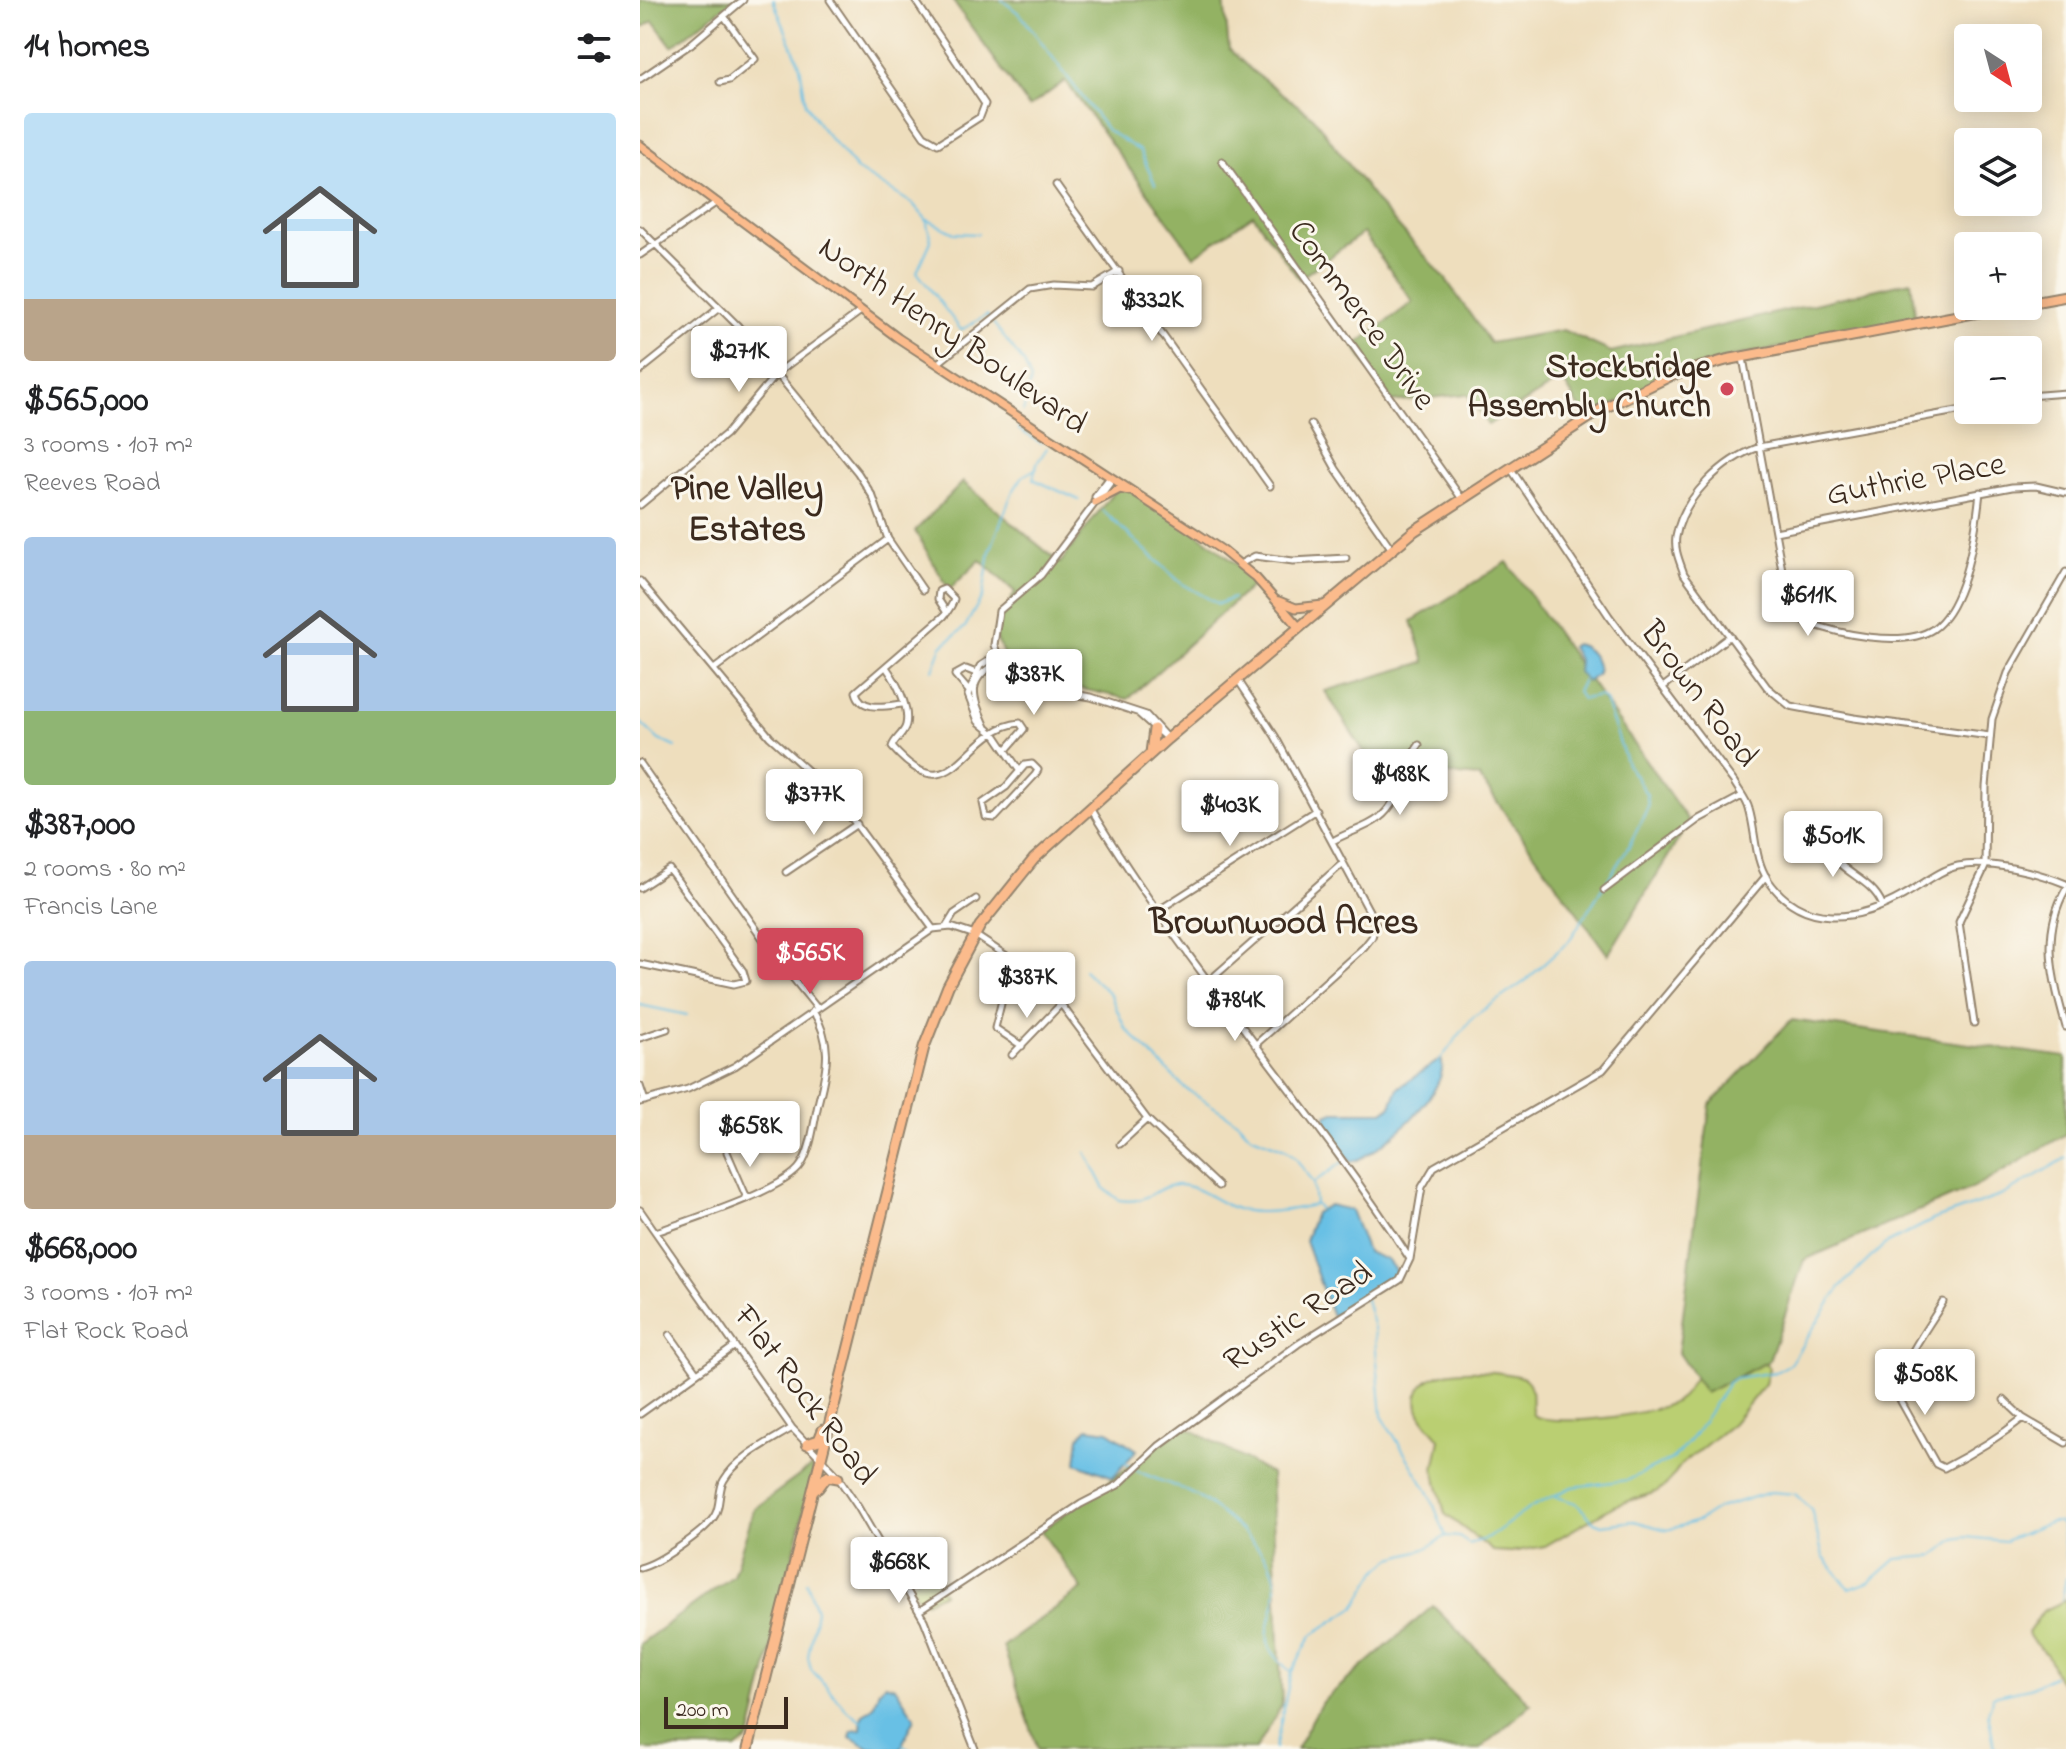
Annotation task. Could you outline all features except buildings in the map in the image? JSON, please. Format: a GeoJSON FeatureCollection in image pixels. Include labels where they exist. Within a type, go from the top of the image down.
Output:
{"type":"FeatureCollection","features":[{"type":"Feature","properties":{"kind":"highway"},"geometry":{"type":"LineString","coordinates":[[2042,300],[2066,296]]}},
{"type":"Feature","properties":{"kind":"highway"},"geometry":{"type":"LineString","coordinates":[[748,1749],[924,1047],[945,992],[975,935],[1011,884],[1150,754],[1391,548],[1462,499],[1629,395],[1681,373],[1743,357],[1954,317]]}},
{"type":"Feature","properties":{"kind":"highway"},"geometry":{"type":"LineString","coordinates":[[1150,754],[1155,740],[1154,729]]}},
{"type":"Feature","properties":{"kind":"highway"},"geometry":{"type":"LineString","coordinates":[[807,1444],[819,1440],[828,1424]]}},
{"type":"Feature","properties":{"kind":"highway"},"geometry":{"type":"LineString","coordinates":[[809,1504],[816,1498],[820,1481],[827,1476],[838,1478]]}},
{"type":"Feature","properties":{"kind":"main road","name":"North Henry Boulevard"},"geometry":{"type":"LineString","coordinates":[[640,145],[861,311],[1240,564],[1299,627]]}},
{"type":"Feature","properties":{"kind":"main road"},"geometry":{"type":"LineString","coordinates":[[1095,502],[1120,489],[1133,492]]}},
{"type":"Feature","properties":{"kind":"main road"},"geometry":{"type":"LineString","coordinates":[[1273,597],[1296,608],[1323,605]]}},
{"type":"Feature","properties":{"kind":"street"},"geometry":{"type":"LineString","coordinates":[[640,79],[691,44],[743,0]]}},
{"type":"Feature","properties":{"kind":"street"},"geometry":{"type":"LineString","coordinates":[[830,0],[926,139],[941,143],[982,116],[985,104],[915,0]]}},
{"type":"Feature","properties":{"kind":"street"},"geometry":{"type":"LineString","coordinates":[[720,82],[731,79],[755,59],[724,16]]}},
{"type":"Feature","properties":{"kind":"street","name":"Commerce Drive"},"geometry":{"type":"LineString","coordinates":[[1222,161],[1462,499]]}},
{"type":"Feature","properties":{"kind":"street"},"geometry":{"type":"LineString","coordinates":[[1056,185],[1270,486]]}},
{"type":"Feature","properties":{"kind":"street"},"geometry":{"type":"LineString","coordinates":[[640,255],[717,202]]}},
{"type":"Feature","properties":{"kind":"street"},"geometry":{"type":"LineString","coordinates":[[640,229],[719,308],[777,373],[864,481],[888,539],[923,590]]}},
{"type":"Feature","properties":{"kind":"street"},"geometry":{"type":"LineString","coordinates":[[938,363],[1030,289],[1054,285],[1092,287],[1119,271]]}},
{"type":"Feature","properties":{"kind":"street"},"geometry":{"type":"LineString","coordinates":[[640,371],[719,308]]}},
{"type":"Feature","properties":{"kind":"street"},"geometry":{"type":"LineString","coordinates":[[640,505],[726,434],[777,373],[861,311]]}},
{"type":"Feature","properties":{"kind":"street"},"geometry":{"type":"LineString","coordinates":[[1743,357],[1784,581],[1795,607],[1806,622],[1868,636],[1922,635],[1942,619],[1961,583],[1971,555],[1980,492]]}},
{"type":"Feature","properties":{"kind":"street"},"geometry":{"type":"LineString","coordinates":[[2042,395],[2066,393]]}},
{"type":"Feature","properties":{"kind":"street"},"geometry":{"type":"LineString","coordinates":[[1954,412],[1759,447],[1724,463],[1684,516],[1676,538],[1677,554],[1684,574],[1767,687],[1790,706],[1990,736]]}},
{"type":"Feature","properties":{"kind":"street"},"geometry":{"type":"LineString","coordinates":[[1311,424],[1336,469],[1391,548]]}},
{"type":"Feature","properties":{"kind":"street","name":"Brown Road"},"geometry":{"type":"LineString","coordinates":[[1511,469],[1609,616],[1749,806],[1766,876],[1792,905],[1813,915],[1835,916],[1899,898],[1942,871],[1961,865],[2051,878],[2066,886]]}},
{"type":"Feature","properties":{"kind":"street"},"geometry":{"type":"LineString","coordinates":[[1112,478],[1041,575],[999,611],[994,635],[998,659],[1013,676],[1031,687],[1091,697],[1152,719],[1167,739]]}},
{"type":"Feature","properties":{"kind":"street","name":"Guthrie Place"},"geometry":{"type":"LineString","coordinates":[[1775,532],[1980,492],[2036,486],[2066,493]]}},
{"type":"Feature","properties":{"kind":"street"},"geometry":{"type":"LineString","coordinates":[[714,669],[888,539]]}},
{"type":"Feature","properties":{"kind":"street"},"geometry":{"type":"LineString","coordinates":[[1240,564],[1255,556],[1293,561],[1346,558]]}},
{"type":"Feature","properties":{"kind":"street"},"geometry":{"type":"LineString","coordinates":[[1974,1023],[1959,922],[1985,867],[1990,736],[1996,703],[2008,673],[2066,572]]}},
{"type":"Feature","properties":{"kind":"street"},"geometry":{"type":"LineString","coordinates":[[640,581],[770,737],[833,793],[933,929]]}},
{"type":"Feature","properties":{"kind":"street"},"geometry":{"type":"LineString","coordinates":[[902,704],[870,706],[856,696],[856,692],[947,613]]}},
{"type":"Feature","properties":{"kind":"street"},"geometry":{"type":"LineString","coordinates":[[1663,687],[1730,636]]}},
{"type":"Feature","properties":{"kind":"street"},"geometry":{"type":"LineString","coordinates":[[968,690],[976,673],[998,659]]}},
{"type":"Feature","properties":{"kind":"street"},"geometry":{"type":"LineString","coordinates":[[986,728],[973,689],[981,673],[998,659]]}},
{"type":"Feature","properties":{"kind":"street"},"geometry":{"type":"LineString","coordinates":[[886,667],[897,684],[906,724],[892,747],[926,774],[950,770],[994,734],[1014,723],[1022,725],[1019,738],[1006,750]]}},
{"type":"Feature","properties":{"kind":"street"},"geometry":{"type":"LineString","coordinates":[[976,673],[963,670],[955,675],[968,690],[978,721],[994,734],[1019,770]]}},
{"type":"Feature","properties":{"kind":"street"},"geometry":{"type":"LineString","coordinates":[[1238,680],[1333,841],[1373,916],[1374,933],[1364,947],[1255,1045]]}},
{"type":"Feature","properties":{"kind":"street"},"geometry":{"type":"LineString","coordinates":[[1138,714],[1167,739]]}},
{"type":"Feature","properties":{"kind":"street"},"geometry":{"type":"LineString","coordinates":[[1333,841],[1383,815],[1399,789],[1406,763],[1419,745]]}},
{"type":"Feature","properties":{"kind":"street"},"geometry":{"type":"LineString","coordinates":[[640,763],[815,1010],[829,1053],[806,1155],[796,1172],[747,1198],[655,1232]]}},
{"type":"Feature","properties":{"kind":"street"},"geometry":{"type":"LineString","coordinates":[[1028,764],[1038,770],[995,818],[986,817],[983,803],[1006,787],[1019,770],[1028,764]]}},
{"type":"Feature","properties":{"kind":"street"},"geometry":{"type":"LineString","coordinates":[[1604,890],[1699,819],[1742,796]]}},
{"type":"Feature","properties":{"kind":"street"},"geometry":{"type":"LineString","coordinates":[[1090,808],[1137,883],[1255,1045],[1276,1068],[1335,1148],[1410,1259]]}},
{"type":"Feature","properties":{"kind":"street"},"geometry":{"type":"LineString","coordinates":[[1159,910],[1316,810]]}},
{"type":"Feature","properties":{"kind":"street"},"geometry":{"type":"LineString","coordinates":[[786,872],[857,824]]}},
{"type":"Feature","properties":{"kind":"street"},"geometry":{"type":"LineString","coordinates":[[1826,839],[1833,859],[1871,888],[1882,904]]}},
{"type":"Feature","properties":{"kind":"street"},"geometry":{"type":"LineString","coordinates":[[1209,981],[1343,863]]}},
{"type":"Feature","properties":{"kind":"street"},"geometry":{"type":"LineString","coordinates":[[640,888],[669,869],[743,971],[746,981],[734,984],[640,964]]}},
{"type":"Feature","properties":{"kind":"street","name":"Rustic Road"},"geometry":{"type":"LineString","coordinates":[[919,1611],[1081,1504],[1118,1485],[1159,1446],[1298,1344],[1400,1280],[1410,1259],[1422,1187],[1434,1167],[1603,1070],[1766,876]]}},
{"type":"Feature","properties":{"kind":"street"},"geometry":{"type":"LineString","coordinates":[[2066,886],[2056,906],[2049,949],[2066,1027]]}},
{"type":"Feature","properties":{"kind":"street"},"geometry":{"type":"LineString","coordinates":[[946,927],[951,917],[976,899]]}},
{"type":"Feature","properties":{"kind":"street"},"geometry":{"type":"LineString","coordinates":[[640,1086],[643,1102],[669,1096],[720,1074],[933,929],[946,927],[975,935],[1031,970],[1062,1003],[1147,1119],[1218,1186]]}},
{"type":"Feature","properties":{"kind":"street"},"geometry":{"type":"LineString","coordinates":[[1012,1055],[1062,1003]]}},
{"type":"Feature","properties":{"kind":"street"},"geometry":{"type":"LineString","coordinates":[[1001,1004],[995,1028],[1022,1046]]}},
{"type":"Feature","properties":{"kind":"street"},"geometry":{"type":"LineString","coordinates":[[640,1038],[667,1029]]}},
{"type":"Feature","properties":{"kind":"street"},"geometry":{"type":"LineString","coordinates":[[1120,1144],[1147,1119]]}},
{"type":"Feature","properties":{"kind":"street"},"geometry":{"type":"LineString","coordinates":[[727,1152],[747,1198]]}},
{"type":"Feature","properties":{"kind":"street","name":"Flat Rock Road"},"geometry":{"type":"LineString","coordinates":[[640,1210],[792,1428],[838,1478],[919,1611],[975,1749]]}},
{"type":"Feature","properties":{"kind":"street"},"geometry":{"type":"LineString","coordinates":[[1943,1302],[1913,1352],[1898,1385],[1900,1402],[1936,1464],[1944,1468],[1965,1457],[1996,1440],[2023,1418]]}},
{"type":"Feature","properties":{"kind":"street"},"geometry":{"type":"LineString","coordinates":[[670,1335],[697,1373]]}},
{"type":"Feature","properties":{"kind":"street"},"geometry":{"type":"LineString","coordinates":[[640,1414],[735,1346]]}},
{"type":"Feature","properties":{"kind":"street"},"geometry":{"type":"LineString","coordinates":[[2004,1400],[2023,1418],[2066,1443]]}},
{"type":"Feature","properties":{"kind":"street"},"geometry":{"type":"LineString","coordinates":[[640,1568],[690,1539],[710,1521],[715,1515],[722,1481],[737,1465],[792,1428]]}},
{"type":"Feature","properties":{"kind":"green space"},"geometry":{"type":"Polygon","coordinates":[[[640,0],[733,0],[672,46],[653,21],[640,29],[640,0]]]}},
{"type":"Feature","properties":{"kind":"green space"},"geometry":{"type":"Polygon","coordinates":[[[952,0],[1224,0],[1229,49],[1251,70],[1313,117],[1380,206],[1445,278],[1490,343],[1563,330],[1611,352],[1911,281],[1916,322],[1735,356],[1657,381],[1587,420],[1562,379],[1488,425],[1467,394],[1392,402],[1354,346],[1413,302],[1363,233],[1299,279],[1253,215],[1194,256],[1065,81],[1029,107],[952,0]]]}},
{"type":"Feature","properties":{"kind":"green space"},"geometry":{"type":"Polygon","coordinates":[[[963,482],[1060,563],[1121,482],[1207,540],[1257,581],[1128,699],[1012,674],[994,633],[1015,592],[980,560],[949,590],[915,531],[963,482]]]}},
{"type":"Feature","properties":{"kind":"green space"},"geometry":{"type":"Polygon","coordinates":[[[1507,562],[1689,822],[1608,955],[1479,777],[1373,766],[1325,691],[1425,662],[1412,621],[1507,562]]]}},
{"type":"Feature","properties":{"kind":"green space"},"geometry":{"type":"Polygon","coordinates":[[[1791,1020],[2066,1057],[2066,1134],[1983,1183],[1804,1260],[1769,1361],[1705,1393],[1678,1353],[1710,1105],[1791,1020]]]}},
{"type":"Feature","properties":{"kind":"green space"},"geometry":{"type":"Polygon","coordinates":[[[1764,1360],[1769,1368],[1765,1384],[1733,1423],[1681,1465],[1666,1485],[1656,1492],[1614,1506],[1545,1546],[1511,1552],[1493,1551],[1445,1514],[1434,1469],[1440,1439],[1418,1408],[1419,1392],[1427,1381],[1441,1374],[1477,1371],[1524,1378],[1530,1385],[1533,1415],[1544,1419],[1583,1420],[1652,1410],[1680,1398],[1698,1372],[1764,1360]]]}},
{"type":"Feature","properties":{"kind":"green space"},"geometry":{"type":"Polygon","coordinates":[[[1185,1426],[1271,1474],[1282,1705],[1256,1749],[1038,1749],[1003,1646],[1082,1589],[1041,1531],[1185,1426]]]}},
{"type":"Feature","properties":{"kind":"green space"},"geometry":{"type":"Polygon","coordinates":[[[815,1464],[750,1739],[736,1749],[640,1749],[640,1644],[733,1576],[754,1509],[815,1464]]]}},
{"type":"Feature","properties":{"kind":"green space"},"geometry":{"type":"Polygon","coordinates":[[[929,1571],[943,1593],[926,1602],[919,1600],[909,1584],[929,1571]]]}},
{"type":"Feature","properties":{"kind":"green space"},"geometry":{"type":"Polygon","coordinates":[[[2066,1600],[2066,1690],[2046,1654],[2028,1633],[2043,1611],[2066,1600]]]}},
{"type":"Feature","properties":{"kind":"green space"},"geometry":{"type":"Polygon","coordinates":[[[1433,1606],[1531,1704],[1480,1749],[1296,1749],[1322,1702],[1433,1606]]]}},
{"type":"Feature","properties":{"kind":"water"},"geometry":{"type":"Polygon","coordinates":[[[1574,644],[1592,654],[1596,664],[1598,674],[1587,682],[1578,672],[1579,661],[1571,647],[1574,644]]]}},
{"type":"Feature","properties":{"kind":"water"},"geometry":{"type":"Polygon","coordinates":[[[1441,1059],[1442,1072],[1425,1103],[1378,1148],[1351,1162],[1325,1126],[1327,1115],[1334,1112],[1383,1112],[1391,1106],[1398,1088],[1441,1059]]]}},
{"type":"Feature","properties":{"kind":"water"},"geometry":{"type":"Polygon","coordinates":[[[1329,1205],[1351,1210],[1367,1252],[1387,1260],[1399,1275],[1332,1316],[1305,1241],[1315,1213],[1329,1205]]]}},
{"type":"Feature","properties":{"kind":"water"},"geometry":{"type":"Polygon","coordinates":[[[1088,1428],[1108,1431],[1137,1450],[1113,1477],[1076,1463],[1079,1437],[1088,1428]]]}},
{"type":"Feature","properties":{"kind":"water"},"geometry":{"type":"Polygon","coordinates":[[[885,1684],[895,1687],[915,1718],[900,1749],[870,1748],[850,1737],[852,1730],[861,1729],[862,1715],[873,1707],[879,1690],[885,1684]]]}},
{"type":"Feature","properties":{"kind":"waterway"},"geometry":{"type":"LineString","coordinates":[[773,0],[800,65],[806,104],[820,126],[856,169],[913,204],[926,219],[931,241],[917,272],[961,330],[987,315],[989,318]]}},
{"type":"Feature","properties":{"kind":"waterway"},"geometry":{"type":"LineString","coordinates":[[1002,0],[1021,15],[1107,130],[1140,151],[1155,184]]}},
{"type":"Feature","properties":{"kind":"waterway"},"geometry":{"type":"LineString","coordinates":[[928,220],[954,233],[978,234]]}},
{"type":"Feature","properties":{"kind":"waterway"},"geometry":{"type":"LineString","coordinates":[[993,323],[1024,363],[1031,381],[1023,412]]}},
{"type":"Feature","properties":{"kind":"waterway"},"geometry":{"type":"LineString","coordinates":[[1020,424],[1019,430],[1041,443]]}},
{"type":"Feature","properties":{"kind":"waterway"},"geometry":{"type":"LineString","coordinates":[[1047,448],[1037,463],[1033,479],[1079,500]]}},
{"type":"Feature","properties":{"kind":"waterway"},"geometry":{"type":"LineString","coordinates":[[933,670],[942,646],[965,627],[983,595],[990,551],[1012,493],[1023,476],[1037,468]]}},
{"type":"Feature","properties":{"kind":"waterway"},"geometry":{"type":"LineString","coordinates":[[1102,510],[1181,583],[1218,604],[1233,598]]}},
{"type":"Feature","properties":{"kind":"waterway"},"geometry":{"type":"LineString","coordinates":[[1440,1060],[1473,1017],[1524,982],[1569,941],[1629,846],[1648,807],[1647,795],[1627,764],[1605,700],[1600,696],[1582,699],[1577,692],[1583,680]]}},
{"type":"Feature","properties":{"kind":"waterway"},"geometry":{"type":"LineString","coordinates":[[640,722],[659,740],[676,747]]}},
{"type":"Feature","properties":{"kind":"waterway"},"geometry":{"type":"LineString","coordinates":[[1084,970],[1110,994],[1125,1028],[1186,1089],[1238,1122],[1250,1135],[1285,1149],[1295,1157],[1313,1183],[1315,1204],[1320,1209]]}},
{"type":"Feature","properties":{"kind":"waterway"},"geometry":{"type":"LineString","coordinates":[[640,1005],[687,1015]]}},
{"type":"Feature","properties":{"kind":"waterway"},"geometry":{"type":"LineString","coordinates":[[1086,1152],[1105,1189],[1119,1200],[1138,1200],[1177,1185],[1191,1187],[1229,1206],[1249,1211],[1314,1205]]}},
{"type":"Feature","properties":{"kind":"waterway"},"geometry":{"type":"LineString","coordinates":[[1275,1749],[1291,1673],[1312,1635],[1355,1607],[1376,1572],[1392,1558],[1425,1549],[1446,1536],[1459,1537],[1469,1544],[1488,1538],[1531,1507],[1572,1487],[1628,1480],[1674,1458],[1696,1433],[1728,1383],[1735,1378],[1776,1372],[1790,1364],[1840,1287],[1884,1245],[1935,1219],[2003,1195],[2066,1158]]}},
{"type":"Feature","properties":{"kind":"waterway"},"geometry":{"type":"LineString","coordinates":[[1313,1183],[1347,1159]]}},
{"type":"Feature","properties":{"kind":"waterway"},"geometry":{"type":"LineString","coordinates":[[1365,1296],[1374,1328],[1382,1416],[1429,1493],[1446,1536]]}},
{"type":"Feature","properties":{"kind":"waterway"},"geometry":{"type":"LineString","coordinates":[[1125,1463],[1198,1497],[1251,1540],[1268,1561],[1276,1581],[1268,1640],[1272,1651],[1290,1672]]}},
{"type":"Feature","properties":{"kind":"waterway"},"geometry":{"type":"LineString","coordinates":[[1554,1496],[1576,1503],[1594,1522],[1602,1525],[1634,1521],[1667,1530],[1698,1521],[1718,1508],[1771,1492],[1795,1494],[1811,1509],[1823,1557],[1850,1589],[1871,1581],[1896,1559],[1934,1556],[1955,1539],[1966,1537],[2005,1541],[2051,1522],[2058,1522],[2066,1530]]}},
{"type":"Feature","properties":{"kind":"waterway"},"geometry":{"type":"LineString","coordinates":[[2062,1528],[2066,1558]]}},
{"type":"Feature","properties":{"kind":"waterway"},"geometry":{"type":"LineString","coordinates":[[2062,1601],[2066,1578]]}},
{"type":"Feature","properties":{"kind":"waterway"},"geometry":{"type":"LineString","coordinates":[[807,1582],[816,1610],[808,1657],[811,1669],[848,1711],[862,1721]]}},
{"type":"Feature","properties":{"kind":"waterway"},"geometry":{"type":"LineString","coordinates":[[1995,1749],[1988,1713],[1993,1696],[2029,1688],[2053,1676]]}},
{"type":"Feature","properties":{"kind":"waterway"},"geometry":{"type":"LineString","coordinates":[[902,1744],[910,1749]]}},
{"type":"Feature","properties":{"kind":"place","name":"Stockbridge Assembly Church"},"geometry":{"type":"Point","coordinates":[1727,389]}},
{"type":"Feature","properties":{"kind":"district","name":"Pine Valley Estates"},"geometry":{"type":"Point","coordinates":[747,510]}},
{"type":"Feature","properties":{"kind":"district","name":"Brownwood Acres"},"geometry":{"type":"Point","coordinates":[1284,924]}}]}
